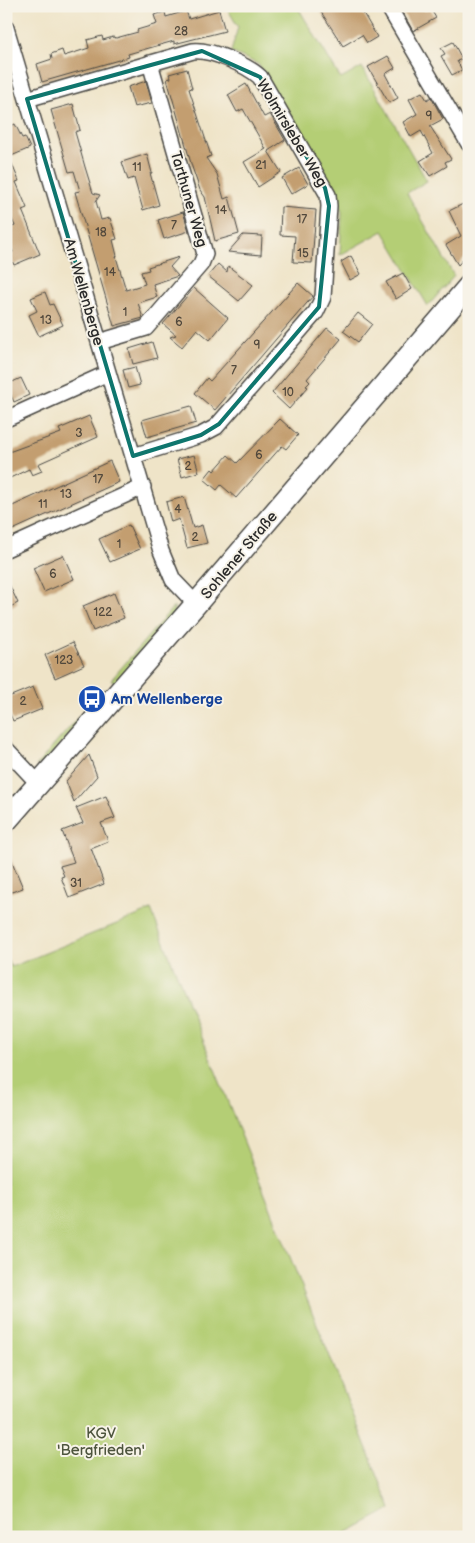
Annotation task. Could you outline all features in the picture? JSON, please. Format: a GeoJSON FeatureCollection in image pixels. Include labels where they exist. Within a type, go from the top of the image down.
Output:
{"type":"FeatureCollection","features":[{"type":"Feature","properties":{"kind":"street"},"geometry":{"type":"LineString","coordinates":[[388,6],[469,144]]}},
{"type":"Feature","properties":{"kind":"street","name":"Am Wellenberge"},"geometry":{"type":"LineString","coordinates":[[6,28],[168,569],[180,589],[196,604]]}},
{"type":"Feature","properties":{"kind":"street","name":"Wolmirsleber Weg"},"geometry":{"type":"LineString","coordinates":[[27,99],[150,63],[204,51],[258,75],[325,188],[329,206],[322,297],[316,312],[216,427],[201,435],[133,456]]}},
{"type":"Feature","properties":{"kind":"street","name":"Tarthuner Weg"},"geometry":{"type":"LineString","coordinates":[[99,342],[138,332],[147,327],[201,264],[205,254],[150,63]]}},
{"type":"Feature","properties":{"kind":"street","name":"Sohlener Straße"},"geometry":{"type":"LineString","coordinates":[[6,821],[196,604],[469,286]]}},
{"type":"Feature","properties":{"kind":"street"},"geometry":{"type":"LineString","coordinates":[[6,419],[108,373]]}},
{"type":"Feature","properties":{"kind":"street"},"geometry":{"type":"LineString","coordinates":[[6,549],[143,487]]}},
{"type":"Feature","properties":{"kind":"street"},"geometry":{"type":"LineString","coordinates":[[6,749],[39,784]]}},
{"type":"Feature","properties":{"kind":"highlighted area"},"geometry":{"type":"Polygon","coordinates":[[[202,51],[260,77],[325,188],[329,206],[319,307],[219,424],[201,435],[133,456],[27,99],[202,51]]]}},
{"type":"Feature","properties":{"kind":"green space"},"geometry":{"type":"Polygon","coordinates":[[[226,6],[297,6],[341,79],[362,67],[427,181],[407,193],[454,276],[428,306],[383,231],[340,255],[342,213],[339,201],[258,64],[231,52],[238,27],[226,6]]]}},
{"type":"Feature","properties":{"kind":"green space"},"geometry":{"type":"Polygon","coordinates":[[[174,606],[174,614],[118,683],[111,680],[174,606]]]}},
{"type":"Feature","properties":{"kind":"green space"},"geometry":{"type":"Polygon","coordinates":[[[103,689],[106,695],[44,763],[36,766],[103,689]]]}},
{"type":"Feature","properties":{"kind":"green space","name":"KGV 'Bergfrieden'"},"geometry":{"type":"Polygon","coordinates":[[[151,910],[391,1509],[338,1537],[6,1537],[6,957],[11,967],[151,910]]]}},
{"type":"Feature","properties":{"kind":"building"},"geometry":{"type":"Polygon","coordinates":[[[331,6],[359,6],[377,37],[367,43],[362,35],[343,46],[321,12],[331,6]]]}},
{"type":"Feature","properties":{"kind":"building"},"geometry":{"type":"Polygon","coordinates":[[[399,6],[422,6],[425,11],[430,8],[436,18],[413,31],[399,6]]]}},
{"type":"Feature","properties":{"kind":"building"},"geometry":{"type":"Polygon","coordinates":[[[219,10],[225,31],[174,44],[174,41],[128,54],[129,57],[42,82],[37,64],[52,59],[51,54],[62,50],[64,56],[89,48],[87,40],[102,36],[103,40],[116,38],[138,32],[137,30],[157,24],[154,15],[165,12],[166,17],[186,11],[189,19],[219,10]]]}},
{"type":"Feature","properties":{"kind":"building"},"geometry":{"type":"Polygon","coordinates":[[[453,42],[462,59],[457,61],[462,70],[452,75],[441,56],[445,54],[441,48],[453,42]]]}},
{"type":"Feature","properties":{"kind":"building"},"geometry":{"type":"Polygon","coordinates":[[[388,56],[395,68],[385,74],[398,98],[389,103],[368,67],[388,56]]]}},
{"type":"Feature","properties":{"kind":"building"},"geometry":{"type":"Polygon","coordinates":[[[187,69],[192,88],[189,89],[211,156],[206,158],[217,174],[224,199],[229,197],[239,234],[215,241],[205,197],[200,190],[192,167],[167,79],[171,78],[169,74],[187,69]]]}},
{"type":"Feature","properties":{"kind":"building"},"geometry":{"type":"Polygon","coordinates":[[[146,81],[152,103],[134,107],[128,87],[146,81]]]}},
{"type":"Feature","properties":{"kind":"building"},"geometry":{"type":"Polygon","coordinates":[[[246,84],[264,117],[270,114],[285,140],[268,151],[281,172],[258,187],[244,162],[266,149],[243,109],[237,112],[228,95],[246,84]]]}},
{"type":"Feature","properties":{"kind":"building"},"geometry":{"type":"Polygon","coordinates":[[[422,92],[427,100],[431,97],[443,119],[430,126],[451,159],[445,162],[447,166],[430,176],[420,161],[433,153],[421,131],[411,137],[403,122],[417,114],[409,99],[422,92]]]}},
{"type":"Feature","properties":{"kind":"building"},"geometry":{"type":"Polygon","coordinates":[[[73,104],[80,130],[75,132],[93,193],[100,195],[96,201],[101,220],[110,218],[117,239],[113,240],[116,257],[126,290],[145,284],[141,272],[149,270],[148,267],[179,257],[170,267],[178,276],[153,284],[157,297],[138,303],[143,318],[114,326],[75,192],[80,191],[74,171],[69,172],[51,110],[73,104]]]}},
{"type":"Feature","properties":{"kind":"building"},"geometry":{"type":"Polygon","coordinates":[[[15,124],[22,138],[25,137],[30,148],[9,157],[19,181],[16,182],[27,208],[22,210],[40,254],[14,265],[9,254],[13,252],[6,235],[12,232],[10,228],[15,226],[6,206],[6,128],[15,124]]]}},
{"type":"Feature","properties":{"kind":"building"},"geometry":{"type":"Polygon","coordinates":[[[147,154],[159,205],[143,210],[134,178],[128,180],[122,162],[147,154]]]}},
{"type":"Feature","properties":{"kind":"building"},"geometry":{"type":"Polygon","coordinates":[[[299,168],[308,184],[291,194],[282,178],[299,168]]]}},
{"type":"Feature","properties":{"kind":"building"},"geometry":{"type":"Polygon","coordinates":[[[463,204],[469,214],[469,253],[458,265],[446,245],[461,236],[449,211],[463,204]]]}},
{"type":"Feature","properties":{"kind":"building"},"geometry":{"type":"Polygon","coordinates":[[[281,207],[316,210],[312,263],[293,262],[295,236],[280,235],[281,207]]]}},
{"type":"Feature","properties":{"kind":"building"},"geometry":{"type":"Polygon","coordinates":[[[183,212],[189,231],[164,239],[158,220],[183,212]]]}},
{"type":"Feature","properties":{"kind":"building"},"geometry":{"type":"Polygon","coordinates":[[[243,235],[262,236],[261,255],[228,252],[243,235]]]}},
{"type":"Feature","properties":{"kind":"building"},"geometry":{"type":"Polygon","coordinates":[[[351,256],[361,274],[350,280],[341,262],[351,256]]]}},
{"type":"Feature","properties":{"kind":"building"},"geometry":{"type":"Polygon","coordinates":[[[218,264],[227,272],[228,266],[253,285],[239,301],[208,276],[218,264]]]}},
{"type":"Feature","properties":{"kind":"building"},"geometry":{"type":"Polygon","coordinates":[[[403,273],[412,289],[396,299],[386,282],[403,273]]]}},
{"type":"Feature","properties":{"kind":"building"},"geometry":{"type":"Polygon","coordinates":[[[298,283],[313,296],[215,410],[195,393],[207,378],[210,381],[298,283]]]}},
{"type":"Feature","properties":{"kind":"building"},"geometry":{"type":"Polygon","coordinates":[[[194,288],[228,318],[210,340],[197,329],[182,347],[170,337],[176,335],[163,324],[194,288]]]}},
{"type":"Feature","properties":{"kind":"building"},"geometry":{"type":"Polygon","coordinates":[[[45,292],[50,305],[53,304],[63,325],[39,336],[29,315],[37,311],[31,298],[45,292]]]}},
{"type":"Feature","properties":{"kind":"building"},"geometry":{"type":"Polygon","coordinates":[[[358,313],[372,324],[358,342],[343,331],[358,313]]]}},
{"type":"Feature","properties":{"kind":"building"},"geometry":{"type":"Polygon","coordinates":[[[327,328],[341,339],[307,379],[310,382],[306,386],[308,387],[289,409],[272,393],[327,328]]]}},
{"type":"Feature","properties":{"kind":"building"},"geometry":{"type":"Polygon","coordinates":[[[152,342],[157,358],[133,364],[129,349],[152,342]]]}},
{"type":"Feature","properties":{"kind":"building"},"geometry":{"type":"Polygon","coordinates":[[[135,367],[140,385],[128,388],[123,370],[135,367]]]}},
{"type":"Feature","properties":{"kind":"building"},"geometry":{"type":"Polygon","coordinates":[[[21,378],[29,395],[14,402],[6,385],[21,378]]]}},
{"type":"Feature","properties":{"kind":"building"},"geometry":{"type":"Polygon","coordinates":[[[191,406],[196,423],[147,437],[142,420],[191,406]]]}},
{"type":"Feature","properties":{"kind":"building"},"geometry":{"type":"Polygon","coordinates":[[[89,416],[98,437],[38,464],[42,471],[32,475],[29,469],[10,478],[6,470],[6,453],[61,433],[59,429],[89,416]]]}},
{"type":"Feature","properties":{"kind":"building"},"geometry":{"type":"Polygon","coordinates":[[[280,419],[298,435],[286,449],[282,446],[236,498],[221,485],[217,490],[204,479],[228,455],[237,463],[280,419]]]}},
{"type":"Feature","properties":{"kind":"building"},"geometry":{"type":"Polygon","coordinates":[[[194,455],[199,472],[182,477],[177,459],[194,455]]]}},
{"type":"Feature","properties":{"kind":"building"},"geometry":{"type":"Polygon","coordinates":[[[110,461],[119,482],[6,533],[6,509],[110,461]]]}},
{"type":"Feature","properties":{"kind":"building"},"geometry":{"type":"Polygon","coordinates":[[[184,497],[193,528],[202,525],[207,543],[187,548],[179,519],[171,522],[166,502],[184,497]]]}},
{"type":"Feature","properties":{"kind":"building"},"geometry":{"type":"Polygon","coordinates":[[[129,525],[140,549],[110,562],[99,539],[129,525]]]}},
{"type":"Feature","properties":{"kind":"building"},"geometry":{"type":"Polygon","coordinates":[[[63,555],[74,579],[44,592],[33,568],[63,555]]]}},
{"type":"Feature","properties":{"kind":"building"},"geometry":{"type":"Polygon","coordinates":[[[6,578],[18,603],[6,609],[6,578]]]}},
{"type":"Feature","properties":{"kind":"building"},"geometry":{"type":"Polygon","coordinates":[[[114,593],[124,618],[93,631],[83,606],[114,593]]]}},
{"type":"Feature","properties":{"kind":"building"},"geometry":{"type":"Polygon","coordinates":[[[73,642],[84,665],[55,678],[45,655],[73,642]]]}},
{"type":"Feature","properties":{"kind":"building"},"geometry":{"type":"Polygon","coordinates":[[[33,687],[42,709],[13,721],[6,705],[6,698],[33,687]]]}},
{"type":"Feature","properties":{"kind":"building"},"geometry":{"type":"Polygon","coordinates":[[[89,755],[97,776],[74,802],[66,781],[89,755]]]}},
{"type":"Feature","properties":{"kind":"building"},"geometry":{"type":"Polygon","coordinates":[[[106,796],[115,818],[101,823],[108,841],[91,848],[104,884],[69,898],[61,877],[64,876],[60,866],[74,862],[62,831],[83,823],[76,808],[106,796]]]}},
{"type":"Feature","properties":{"kind":"building"},"geometry":{"type":"Polygon","coordinates":[[[6,847],[23,888],[6,894],[6,847]]]}},
{"type":"Feature","properties":{"kind":"place","name":"Am Wellenberge"},"geometry":{"type":"Point","coordinates":[92,699]}}]}
